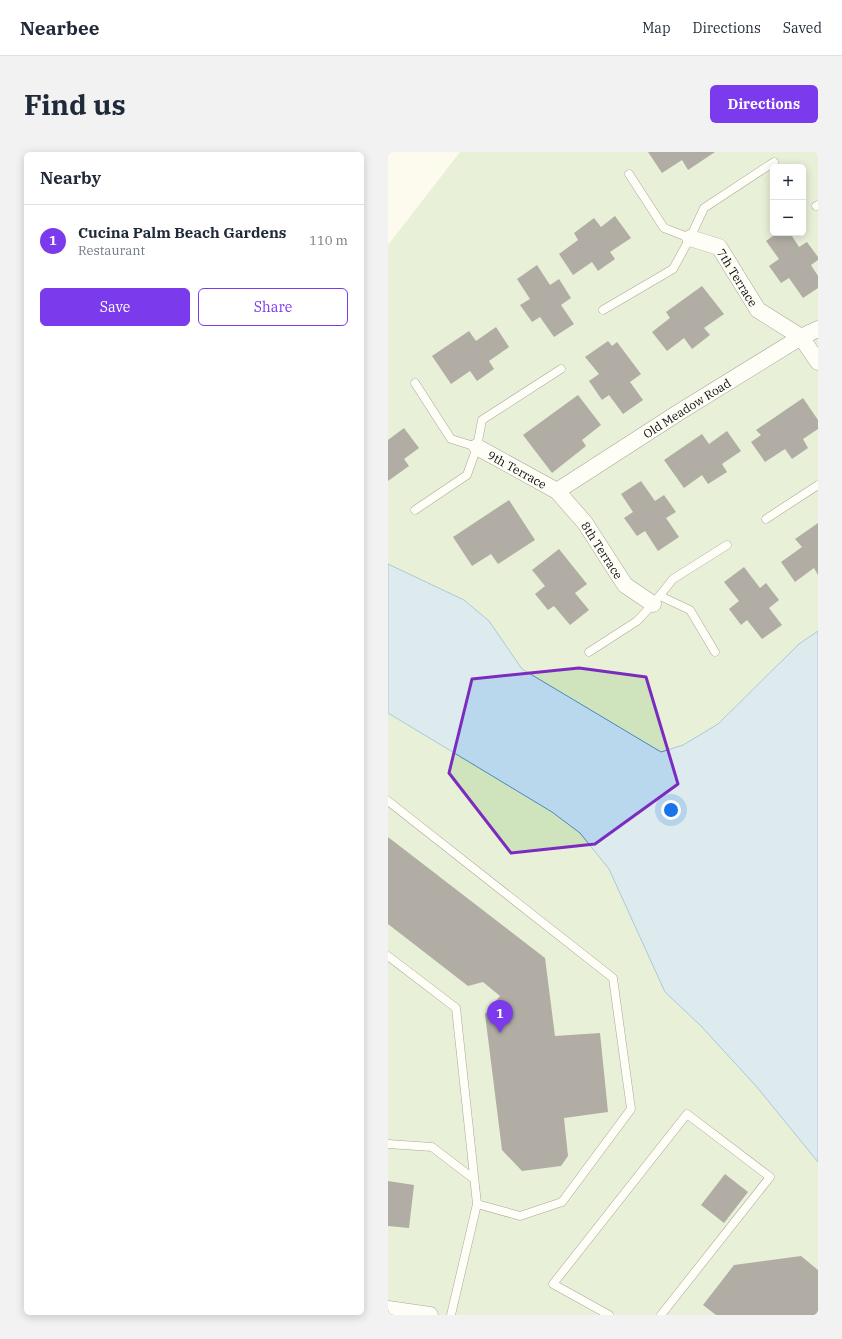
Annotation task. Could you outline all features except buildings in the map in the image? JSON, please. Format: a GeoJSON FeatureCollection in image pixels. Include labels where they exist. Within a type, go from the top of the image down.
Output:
{"type":"FeatureCollection","features":[{"type":"Feature","properties":{"kind":"street","name":"7th Terrace"},"geometry":{"type":"LineString","coordinates":[[690,238],[718,247],[758,310],[801,337]]}},
{"type":"Feature","properties":{"kind":"street","name":"Old Meadow Road"},"geometry":{"type":"LineString","coordinates":[[557,491],[681,411],[801,337],[818,329]]}},
{"type":"Feature","properties":{"kind":"street"},"geometry":{"type":"LineString","coordinates":[[801,337],[818,362]]}},
{"type":"Feature","properties":{"kind":"street","name":"9th Terrace"},"geometry":{"type":"LineString","coordinates":[[477,447],[557,491]]}},
{"type":"Feature","properties":{"kind":"street","name":"8th Terrace"},"geometry":{"type":"LineString","coordinates":[[557,491],[585,522],[625,585],[656,600]]}},
{"type":"Feature","properties":{"kind":"street"},"geometry":{"type":"LineString","coordinates":[[388,1309],[430,1315]]}},
{"type":"Feature","properties":{"kind":"lane"},"geometry":{"type":"LineString","coordinates":[[604,310],[673,269],[704,208],[774,162]]}},
{"type":"Feature","properties":{"kind":"lane"},"geometry":{"type":"LineString","coordinates":[[629,174],[664,228],[690,238]]}},
{"type":"Feature","properties":{"kind":"lane"},"geometry":{"type":"LineString","coordinates":[[415,510],[468,475],[477,447],[482,420],[561,369]]}},
{"type":"Feature","properties":{"kind":"lane"},"geometry":{"type":"LineString","coordinates":[[415,383],[451,439],[477,447]]}},
{"type":"Feature","properties":{"kind":"lane"},"geometry":{"type":"LineString","coordinates":[[766,519],[818,485]]}},
{"type":"Feature","properties":{"kind":"lane"},"geometry":{"type":"LineString","coordinates":[[589,652],[637,621],[672,580],[727,545]]}},
{"type":"Feature","properties":{"kind":"lane"},"geometry":{"type":"LineString","coordinates":[[656,600],[690,610],[715,652]]}},
{"type":"Feature","properties":{"kind":"lane"},"geometry":{"type":"LineString","coordinates":[[388,801],[613,978],[631,1109],[562,1202],[520,1216],[477,1204]]}},
{"type":"Feature","properties":{"kind":"lane"},"geometry":{"type":"LineString","coordinates":[[388,956],[456,1008],[477,1204],[451,1315]]}},
{"type":"Feature","properties":{"kind":"lane"},"geometry":{"type":"LineString","coordinates":[[609,1315],[553,1284],[687,1114],[770,1177],[662,1315]]}},
{"type":"Feature","properties":{"kind":"lane"},"geometry":{"type":"LineString","coordinates":[[388,1144],[432,1147],[474,1179]]}},
{"type":"Feature","properties":{"kind":"highlighted area"},"geometry":{"type":"Polygon","coordinates":[[[579,668],[646,677],[678,784],[595,844],[511,853],[449,773],[472,679],[579,668]]]}},
{"type":"Feature","properties":{"kind":"green space"},"geometry":{"type":"Polygon","coordinates":[[[460,152],[818,152],[818,1315],[388,1315],[388,245],[460,152]]]}},
{"type":"Feature","properties":{"kind":"water"},"geometry":{"type":"Polygon","coordinates":[[[388,564],[464,600],[489,621],[522,669],[661,752],[683,745],[718,724],[799,644],[818,631],[818,1162],[756,1086],[701,1026],[665,992],[609,869],[580,833],[552,812],[388,713],[388,564]]]}},
{"type":"Feature","properties":{"kind":"place","name":"Cucina Palm Beach Gardens"},"geometry":{"type":"Point","coordinates":[500,1033]}}]}
